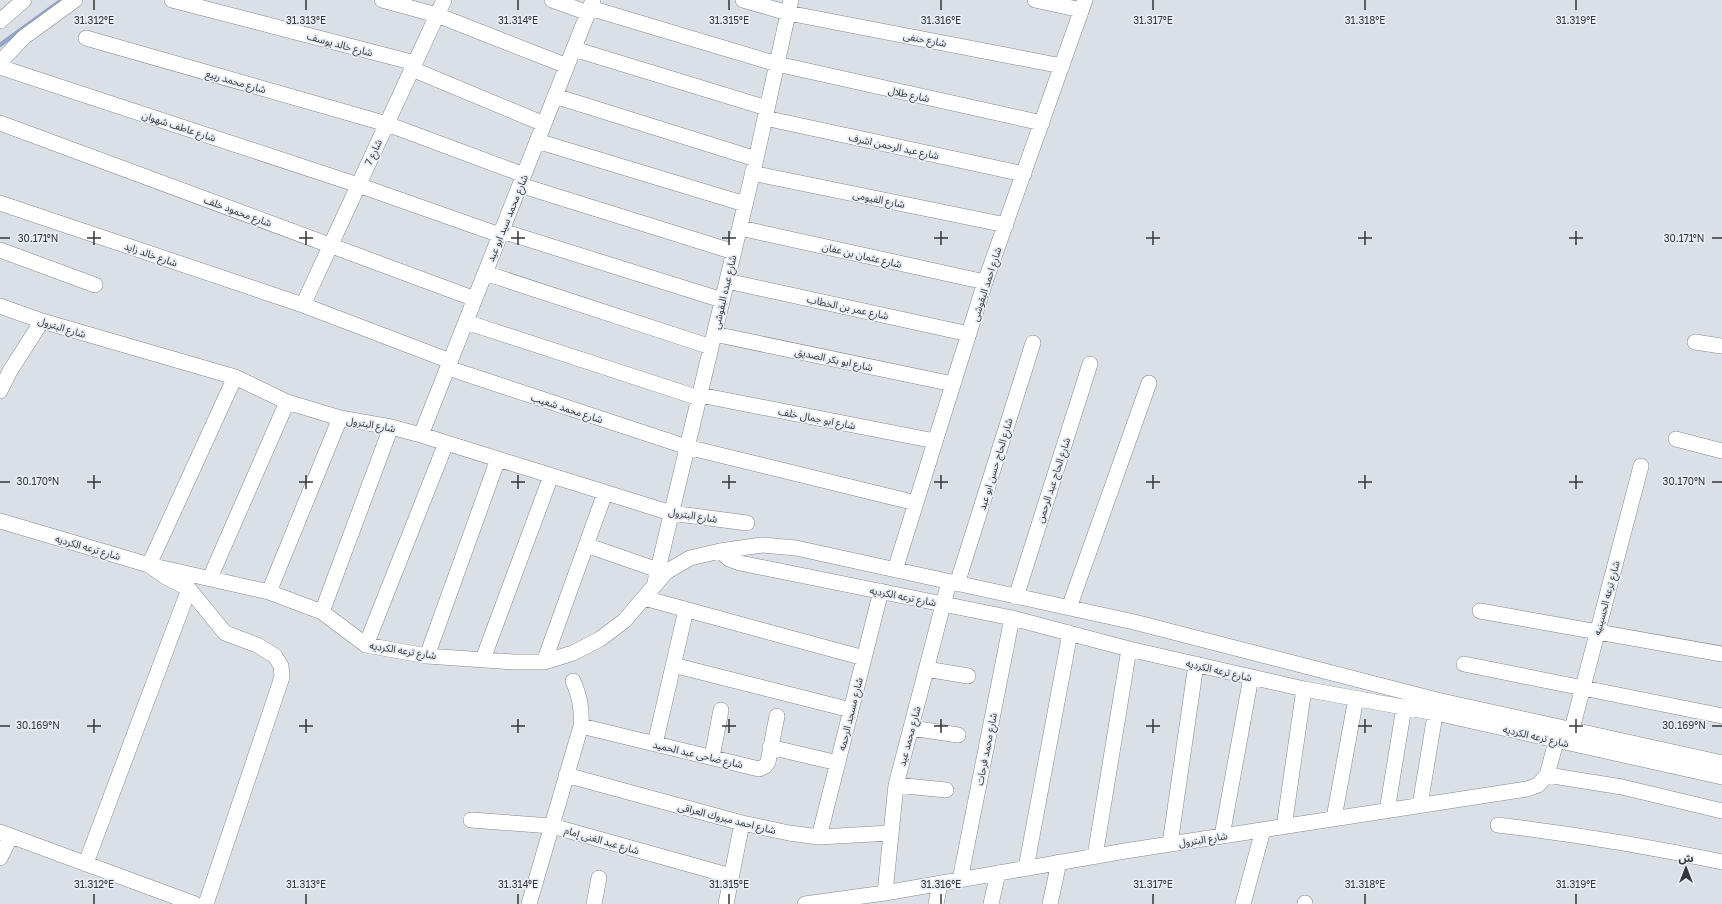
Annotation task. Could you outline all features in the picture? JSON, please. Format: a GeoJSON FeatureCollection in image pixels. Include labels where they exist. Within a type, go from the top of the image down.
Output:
{"type":"FeatureCollection","features":[{"type":"Feature","properties":{"kind":"street"},"geometry":{"type":"LineString","coordinates":[[0,21],[24,0]]}},
{"type":"Feature","properties":{"kind":"street"},"geometry":{"type":"LineString","coordinates":[[0,62],[24,37],[75,0]]}},
{"type":"Feature","properties":{"kind":"street","name":"شارع خالد يوسف"},"geometry":{"type":"LineString","coordinates":[[172,0],[413,66],[544,124]]}},
{"type":"Feature","properties":{"kind":"street"},"geometry":{"type":"LineString","coordinates":[[382,0],[437,15],[567,66]]}},
{"type":"Feature","properties":{"kind":"street","name":"شارع 7"},"geometry":{"type":"LineString","coordinates":[[303,305],[444,0]]}},
{"type":"Feature","properties":{"kind":"street","name":"شارع طلال"},"geometry":{"type":"LineString","coordinates":[[552,0],[590,7],[777,64],[1042,123]]}},
{"type":"Feature","properties":{"kind":"street","name":"شارع حنفى"},"geometry":{"type":"LineString","coordinates":[[743,0],[789,6],[1062,66]]}},
{"type":"Feature","properties":{"kind":"street"},"geometry":{"type":"LineString","coordinates":[[1035,0],[1083,5]]}},
{"type":"Feature","properties":{"kind":"street","name":"شارع احمد البقوشى"},"geometry":{"type":"LineString","coordinates":[[895,570],[985,282],[1083,5]]}},
{"type":"Feature","properties":{"kind":"street","name":"شارع عبده البقوشى"},"geometry":{"type":"LineString","coordinates":[[657,577],[740,228],[789,6]]}},
{"type":"Feature","properties":{"kind":"street","name":"شارع محمد سيد ابو عيد"},"geometry":{"type":"LineString","coordinates":[[421,435],[590,7]]}},
{"type":"Feature","properties":{"kind":"street","name":"شارع محمد ربيع"},"geometry":{"type":"LineString","coordinates":[[86,38],[387,124],[522,180],[734,252]]}},
{"type":"Feature","properties":{"kind":"street","name":"شارع عبد الرحمن اشرف"},"geometry":{"type":"LineString","coordinates":[[574,49],[766,113],[1024,174]]}},
{"type":"Feature","properties":{"kind":"street","name":"شارع عاطف شهوان"},"geometry":{"type":"LineString","coordinates":[[0,67],[358,185]]}},
{"type":"Feature","properties":{"kind":"street","name":"شارع الفيومى"},"geometry":{"type":"LineString","coordinates":[[555,96],[754,166],[1006,224]]}},
{"type":"Feature","properties":{"kind":"street","name":"شارع محمود خلف"},"geometry":{"type":"LineString","coordinates":[[0,123],[475,299]]}},
{"type":"Feature","properties":{"kind":"street"},"geometry":{"type":"LineString","coordinates":[[537,141],[745,204]]}},
{"type":"Feature","properties":{"kind":"street"},"geometry":{"type":"LineString","coordinates":[[358,185],[501,233],[722,300]]}},
{"type":"Feature","properties":{"kind":"street","name":"شارع خالد زايد"},"geometry":{"type":"LineString","coordinates":[[0,203],[303,305],[449,365]]}},
{"type":"Feature","properties":{"kind":"street","name":"شارع عثمان بن عفان"},"geometry":{"type":"LineString","coordinates":[[740,228],[985,282]]}},
{"type":"Feature","properties":{"kind":"street"},"geometry":{"type":"LineString","coordinates":[[0,250],[95,285]]}},
{"type":"Feature","properties":{"kind":"street","name":"شارع ابو بكر الصديق"},"geometry":{"type":"LineString","coordinates":[[485,274],[713,340],[953,384]]}},
{"type":"Feature","properties":{"kind":"street","name":"شارع عمر بن الخطاب"},"geometry":{"type":"LineString","coordinates":[[727,281],[969,334]]}},
{"type":"Feature","properties":{"kind":"street","name":"شارع البترول"},"geometry":{"type":"LineString","coordinates":[[0,306],[42,322],[235,377],[287,402],[340,418],[391,426],[671,513],[746,523]]}},
{"type":"Feature","properties":{"kind":"street"},"geometry":{"type":"LineString","coordinates":[[0,391],[10,371],[42,322]]}},
{"type":"Feature","properties":{"kind":"street","name":"شارع ابو جمال خلف"},"geometry":{"type":"LineString","coordinates":[[466,322],[699,396],[935,441]]}},
{"type":"Feature","properties":{"kind":"street"},"geometry":{"type":"LineString","coordinates":[[1695,342],[1722,346]]}},
{"type":"Feature","properties":{"kind":"street","name":"شارع الحاج حسن ابو عبد"},"geometry":{"type":"LineString","coordinates":[[953,583],[1033,343]]}},
{"type":"Feature","properties":{"kind":"street","name":"شارع الحاج عبد الرحمن"},"geometry":{"type":"LineString","coordinates":[[1016,597],[1090,364]]}},
{"type":"Feature","properties":{"kind":"street","name":"شارع محمد شعيب"},"geometry":{"type":"LineString","coordinates":[[449,365],[687,447],[916,503]]}},
{"type":"Feature","properties":{"kind":"street"},"geometry":{"type":"LineString","coordinates":[[206,904],[282,677],[281,666],[275,656],[257,645],[225,633],[189,589],[166,577],[149,565],[235,377]]}},
{"type":"Feature","properties":{"kind":"street"},"geometry":{"type":"LineString","coordinates":[[1069,608],[1149,383]]}},
{"type":"Feature","properties":{"kind":"street"},"geometry":{"type":"LineString","coordinates":[[210,578],[287,402]]}},
{"type":"Feature","properties":{"kind":"street"},"geometry":{"type":"LineString","coordinates":[[269,592],[340,418]]}},
{"type":"Feature","properties":{"kind":"street"},"geometry":{"type":"LineString","coordinates":[[322,612],[391,426]]}},
{"type":"Feature","properties":{"kind":"street"},"geometry":{"type":"LineString","coordinates":[[1676,439],[1722,451]]}},
{"type":"Feature","properties":{"kind":"street"},"geometry":{"type":"LineString","coordinates":[[366,645],[446,443]]}},
{"type":"Feature","properties":{"kind":"street"},"geometry":{"type":"LineString","coordinates":[[427,656],[498,459]]}},
{"type":"Feature","properties":{"kind":"street","name":"شارع ترعه الحسينيه"},"geometry":{"type":"LineString","coordinates":[[1562,732],[1582,688],[1641,466]]}},
{"type":"Feature","properties":{"kind":"street"},"geometry":{"type":"LineString","coordinates":[[483,658],[551,476]]}},
{"type":"Feature","properties":{"kind":"street"},"geometry":{"type":"LineString","coordinates":[[544,662],[605,493]]}},
{"type":"Feature","properties":{"kind":"street","name":"شارع ترعه الكرديه"},"geometry":{"type":"LineString","coordinates":[[0,521],[149,565],[269,592],[322,612],[366,645],[427,656],[483,658],[514,662],[544,662],[573,653],[600,639],[624,621],[644,598],[657,577],[690,558],[720,551],[762,545],[796,548],[1134,622],[1436,706],[1722,763]]}},
{"type":"Feature","properties":{"kind":"street"},"geometry":{"type":"LineString","coordinates":[[586,545],[657,577]]}},
{"type":"Feature","properties":{"kind":"street","name":"شارع ترعه الكرديه"},"geometry":{"type":"LineString","coordinates":[[720,551],[729,559],[740,564],[1012,618],[1129,649],[1304,689],[1404,706],[1436,706]]}},
{"type":"Feature","properties":{"kind":"street","name":"شارع محمد عيد"},"geometry":{"type":"LineString","coordinates":[[882,897],[896,785],[944,604],[953,583]]}},
{"type":"Feature","properties":{"kind":"street"},"geometry":{"type":"LineString","coordinates":[[86,864],[189,589]]}},
{"type":"Feature","properties":{"kind":"street","name":"شارع مسجد الرحمه"},"geometry":{"type":"LineString","coordinates":[[819,837],[881,591]]}},
{"type":"Feature","properties":{"kind":"street"},"geometry":{"type":"LineString","coordinates":[[644,598],[864,658]]}},
{"type":"Feature","properties":{"kind":"street"},"geometry":{"type":"LineString","coordinates":[[655,744],[686,610]]}},
{"type":"Feature","properties":{"kind":"street"},"geometry":{"type":"LineString","coordinates":[[1480,611],[1722,654]]}},
{"type":"Feature","properties":{"kind":"street","name":"شارع محمد فرحات"},"geometry":{"type":"LineString","coordinates":[[960,880],[1012,618]]}},
{"type":"Feature","properties":{"kind":"street"},"geometry":{"type":"LineString","coordinates":[[1026,868],[1070,633]]}},
{"type":"Feature","properties":{"kind":"street"},"geometry":{"type":"LineString","coordinates":[[1095,856],[1129,649]]}},
{"type":"Feature","properties":{"kind":"street"},"geometry":{"type":"LineString","coordinates":[[1170,844],[1196,664]]}},
{"type":"Feature","properties":{"kind":"street"},"geometry":{"type":"LineString","coordinates":[[1464,664],[1722,716]]}},
{"type":"Feature","properties":{"kind":"street"},"geometry":{"type":"LineString","coordinates":[[673,665],[851,710]]}},
{"type":"Feature","properties":{"kind":"street"},"geometry":{"type":"LineString","coordinates":[[926,669],[968,676]]}},
{"type":"Feature","properties":{"kind":"street"},"geometry":{"type":"LineString","coordinates":[[1222,836],[1251,677]]}},
{"type":"Feature","properties":{"kind":"street"},"geometry":{"type":"LineString","coordinates":[[529,904],[580,726],[582,711],[580,695],[573,681]]}},
{"type":"Feature","properties":{"kind":"street"},"geometry":{"type":"LineString","coordinates":[[1284,827],[1304,689]]}},
{"type":"Feature","properties":{"kind":"street"},"geometry":{"type":"LineString","coordinates":[[1334,818],[1356,698]]}},
{"type":"Feature","properties":{"kind":"street"},"geometry":{"type":"LineString","coordinates":[[1388,811],[1404,706]]}},
{"type":"Feature","properties":{"kind":"street"},"geometry":{"type":"LineString","coordinates":[[1420,806],[1436,706]]}},
{"type":"Feature","properties":{"kind":"street"},"geometry":{"type":"LineString","coordinates":[[712,758],[721,710]]}},
{"type":"Feature","properties":{"kind":"street","name":"شارع ضاحى عبد الحميد"},"geometry":{"type":"LineString","coordinates":[[580,726],[712,758],[762,768],[768,762],[777,716]]}},
{"type":"Feature","properties":{"kind":"street"},"geometry":{"type":"LineString","coordinates":[[911,728],[958,735]]}},
{"type":"Feature","properties":{"kind":"street"},"geometry":{"type":"LineString","coordinates":[[1562,732],[1547,775],[1622,787],[1722,811]]}},
{"type":"Feature","properties":{"kind":"street","name":"شارع ترعه الكرديه"},"geometry":{"type":"LineString","coordinates":[[1562,732],[1722,777]]}},
{"type":"Feature","properties":{"kind":"street"},"geometry":{"type":"LineString","coordinates":[[770,747],[838,763]]}},
{"type":"Feature","properties":{"kind":"street","name":"شارع احمد مبروك العراقى"},"geometry":{"type":"LineString","coordinates":[[566,775],[789,834],[819,837],[891,833]]}},
{"type":"Feature","properties":{"kind":"street","name":"شارع البترول"},"geometry":{"type":"LineString","coordinates":[[805,904],[882,897],[940,883],[1059,862],[1527,789],[1538,785],[1547,775]]}},
{"type":"Feature","properties":{"kind":"street"},"geometry":{"type":"LineString","coordinates":[[896,785],[946,790]]}},
{"type":"Feature","properties":{"kind":"street","name":"شارع عبد الغنى إمام"},"geometry":{"type":"LineString","coordinates":[[471,820],[552,826],[731,876]]}},
{"type":"Feature","properties":{"kind":"street"},"geometry":{"type":"LineString","coordinates":[[726,904],[742,822]]}},
{"type":"Feature","properties":{"kind":"street"},"geometry":{"type":"LineString","coordinates":[[1498,825],[1577,834],[1655,847],[1722,862]]}},
{"type":"Feature","properties":{"kind":"street"},"geometry":{"type":"LineString","coordinates":[[1242,904],[1263,830]]}},
{"type":"Feature","properties":{"kind":"street"},"geometry":{"type":"LineString","coordinates":[[0,858],[6,834],[86,864],[167,899],[195,904]]}},
{"type":"Feature","properties":{"kind":"street"},"geometry":{"type":"LineString","coordinates":[[1050,904],[1059,862]]}},
{"type":"Feature","properties":{"kind":"street"},"geometry":{"type":"LineString","coordinates":[[992,904],[998,873]]}},
{"type":"Feature","properties":{"kind":"street"},"geometry":{"type":"LineString","coordinates":[[594,904],[599,878]]}},
{"type":"Feature","properties":{"kind":"street"},"geometry":{"type":"LineString","coordinates":[[936,904],[940,883]]}},
{"type":"Feature","properties":{"kind":"waterway"},"geometry":{"type":"LineString","coordinates":[[0,45],[62,0]]}}]}
